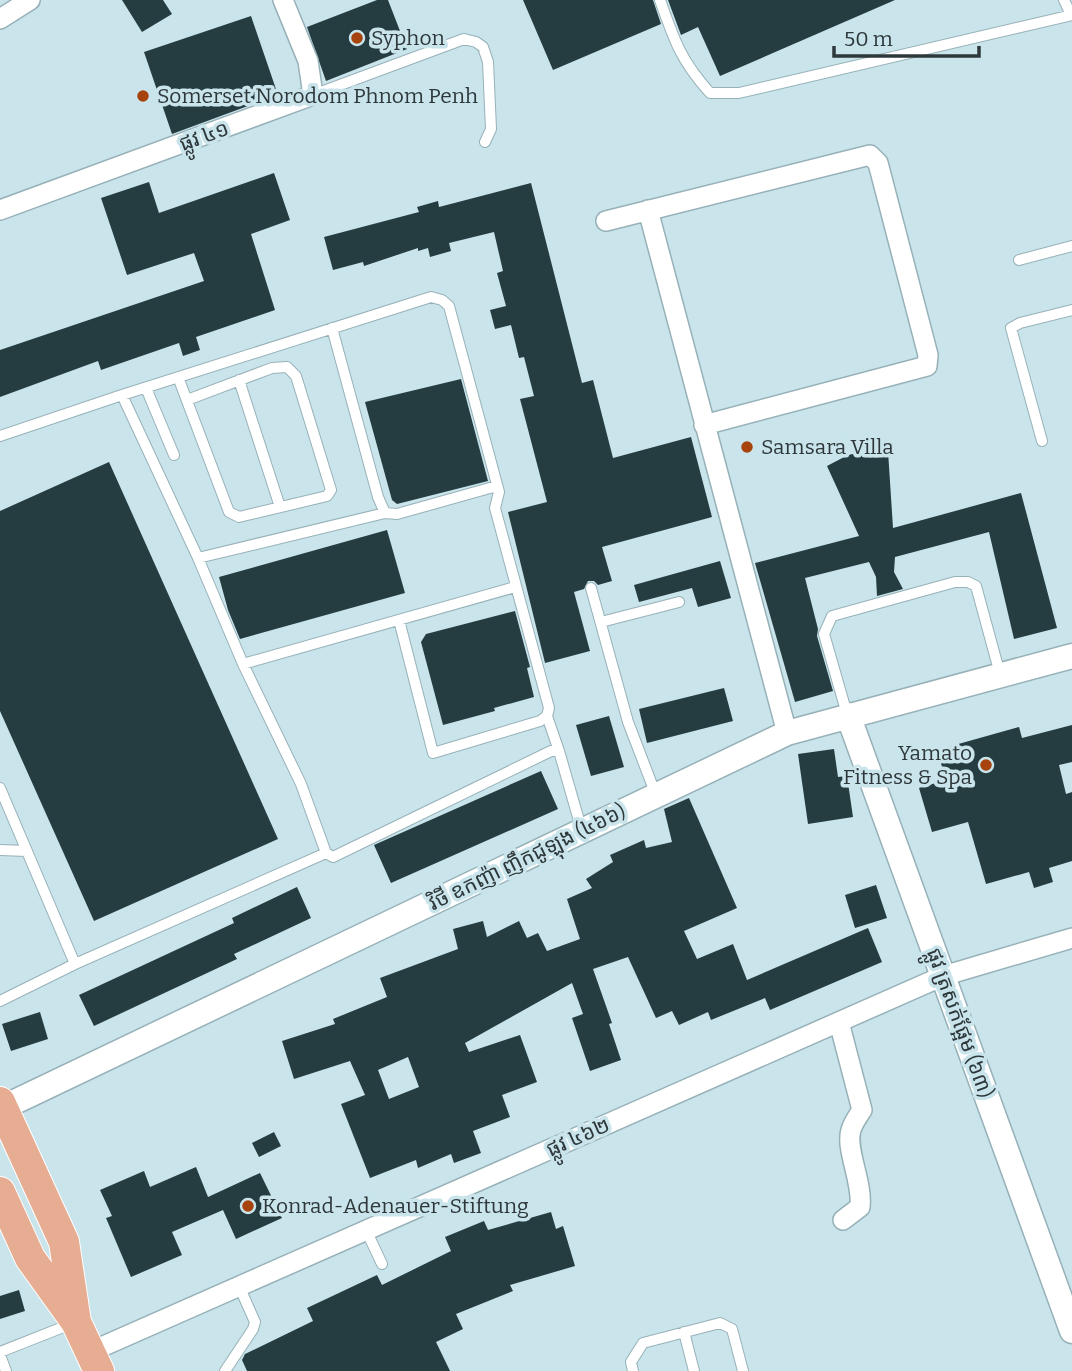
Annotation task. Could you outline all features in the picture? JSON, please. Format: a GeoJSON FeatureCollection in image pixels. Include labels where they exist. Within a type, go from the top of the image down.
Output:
{"type":"FeatureCollection","features":[{"type":"Feature","properties":{"kind":"main road"},"geometry":{"type":"LineString","coordinates":[[1,1106],[64,1242],[76,1322]]}},
{"type":"Feature","properties":{"kind":"main road"},"geometry":{"type":"LineString","coordinates":[[2,1202],[30,1258],[76,1322],[95,1361]]}},
{"type":"Feature","properties":{"kind":"street"},"geometry":{"type":"LineString","coordinates":[[0,19],[30,0]]}},
{"type":"Feature","properties":{"kind":"street"},"geometry":{"type":"LineString","coordinates":[[283,0],[309,61],[313,94]]}},
{"type":"Feature","properties":{"kind":"street","name":"ផ្លូវ ៤១"},"geometry":{"type":"LineString","coordinates":[[0,210],[313,94]]}},
{"type":"Feature","properties":{"kind":"street"},"geometry":{"type":"LineString","coordinates":[[606,221],[870,155],[877,163],[928,355],[927,366],[704,425]]}},
{"type":"Feature","properties":{"kind":"street"},"geometry":{"type":"LineString","coordinates":[[648,210],[787,733]]}},
{"type":"Feature","properties":{"kind":"street","name":"វិថី ឧកញ៉ា ញឹកជូឡុង (៤៦៦)"},"geometry":{"type":"LineString","coordinates":[[1,1106],[787,733],[1072,656]]}},
{"type":"Feature","properties":{"kind":"street","name":"ផ្លូវ ត្រសក់ផ្អែម (៦៣)"},"geometry":{"type":"LineString","coordinates":[[848,715],[1072,1331]]}},
{"type":"Feature","properties":{"kind":"street","name":"ផ្លូវ ៤៦២"},"geometry":{"type":"LineString","coordinates":[[95,1361],[239,1286],[943,976],[1072,938]]}},
{"type":"Feature","properties":{"kind":"street"},"geometry":{"type":"LineString","coordinates":[[839,1022],[862,1110],[851,1129],[850,1139],[862,1193],[860,1207],[843,1220]]}},
{"type":"Feature","properties":{"kind":"lane"},"geometry":{"type":"LineString","coordinates":[[660,0],[677,50],[710,93],[739,93],[1072,15],[1064,0]]}},
{"type":"Feature","properties":{"kind":"lane"},"geometry":{"type":"LineString","coordinates":[[313,94],[464,39],[476,42],[483,47],[488,62],[491,130],[485,142]]}},
{"type":"Feature","properties":{"kind":"lane"},"geometry":{"type":"LineString","coordinates":[[1019,260],[1072,246]]}},
{"type":"Feature","properties":{"kind":"lane"},"geometry":{"type":"LineString","coordinates":[[0,436],[431,297],[443,300],[449,306],[499,492],[495,508],[549,708],[547,716],[582,831]]}},
{"type":"Feature","properties":{"kind":"lane"},"geometry":{"type":"LineString","coordinates":[[1042,441],[1011,328],[1020,323],[1072,310]]}},
{"type":"Feature","properties":{"kind":"lane"},"geometry":{"type":"LineString","coordinates":[[332,328],[378,497],[385,513]]}},
{"type":"Feature","properties":{"kind":"lane"},"geometry":{"type":"LineString","coordinates":[[178,377],[229,512],[239,517],[327,496],[331,491],[296,376],[287,367],[272,368],[187,400]]}},
{"type":"Feature","properties":{"kind":"lane"},"geometry":{"type":"LineString","coordinates":[[239,380],[280,507]]}},
{"type":"Feature","properties":{"kind":"lane"},"geometry":{"type":"LineString","coordinates":[[146,388],[174,455]]}},
{"type":"Feature","properties":{"kind":"lane"},"geometry":{"type":"LineString","coordinates":[[122,395],[198,558],[243,664],[301,784],[326,853],[332,857],[551,751],[559,751]]}},
{"type":"Feature","properties":{"kind":"lane"},"geometry":{"type":"LineString","coordinates":[[198,558],[385,513],[397,514],[497,486]]}},
{"type":"Feature","properties":{"kind":"lane"},"geometry":{"type":"LineString","coordinates":[[848,715],[824,634],[832,615],[955,582],[968,582],[976,586],[1000,675]]}},
{"type":"Feature","properties":{"kind":"lane"},"geometry":{"type":"LineString","coordinates":[[243,664],[515,587]]}},
{"type":"Feature","properties":{"kind":"lane"},"geometry":{"type":"LineString","coordinates":[[591,588],[628,722],[656,796]]}},
{"type":"Feature","properties":{"kind":"lane"},"geometry":{"type":"LineString","coordinates":[[601,622],[679,602]]}},
{"type":"Feature","properties":{"kind":"lane"},"geometry":{"type":"LineString","coordinates":[[399,620],[433,753],[541,721],[547,716]]}},
{"type":"Feature","properties":{"kind":"lane"},"geometry":{"type":"LineString","coordinates":[[0,788],[75,964]]}},
{"type":"Feature","properties":{"kind":"lane"},"geometry":{"type":"LineString","coordinates":[[0,850],[27,850]]}},
{"type":"Feature","properties":{"kind":"lane"},"geometry":{"type":"LineString","coordinates":[[0,1001],[75,964],[326,853]]}},
{"type":"Feature","properties":{"kind":"lane"},"geometry":{"type":"LineString","coordinates":[[366,1230],[382,1264]]}},
{"type":"Feature","properties":{"kind":"lane"},"geometry":{"type":"LineString","coordinates":[[225,1371],[255,1322],[239,1286]]}},
{"type":"Feature","properties":{"kind":"lane"},"geometry":{"type":"LineString","coordinates":[[6,1371],[0,1353],[76,1322]]}},
{"type":"Feature","properties":{"kind":"lane"},"geometry":{"type":"LineString","coordinates":[[633,1371],[631,1362],[643,1343],[720,1322],[732,1329],[743,1371]]}},
{"type":"Feature","properties":{"kind":"lane"},"geometry":{"type":"LineString","coordinates":[[684,1332],[694,1371]]}},
{"type":"Feature","properties":{"kind":"building"},"geometry":{"type":"Polygon","coordinates":[[[122,0],[163,0],[172,14],[142,32],[122,0]]]}},
{"type":"Feature","properties":{"kind":"building","name":"Syphon"},"geometry":{"type":"Polygon","coordinates":[[[377,0],[388,0],[407,49],[326,81],[307,27],[377,0]]]}},
{"type":"Feature","properties":{"kind":"building"},"geometry":{"type":"Polygon","coordinates":[[[523,0],[653,0],[661,24],[553,70],[523,0]]]}},
{"type":"Feature","properties":{"kind":"building"},"geometry":{"type":"Polygon","coordinates":[[[668,0],[895,0],[720,76],[698,27],[681,35],[668,0]]]}},
{"type":"Feature","properties":{"kind":"building"},"geometry":{"type":"Polygon","coordinates":[[[251,16],[278,95],[172,134],[144,52],[251,16]]]}},
{"type":"Feature","properties":{"kind":"building"},"geometry":{"type":"Polygon","coordinates":[[[274,173],[290,220],[251,234],[275,310],[196,337],[200,350],[183,356],[179,343],[101,370],[98,361],[0,397],[0,350],[204,281],[194,253],[127,275],[101,198],[149,182],[159,213],[274,173]]]}},
{"type":"Feature","properties":{"kind":"building"},"geometry":{"type":"Polygon","coordinates":[[[531,183],[582,383],[593,380],[613,458],[691,437],[712,517],[602,547],[612,581],[598,585],[594,581],[588,581],[584,589],[574,592],[590,651],[545,663],[508,512],[547,502],[520,399],[534,396],[524,357],[519,358],[511,325],[495,329],[490,310],[506,306],[497,273],[503,271],[494,232],[449,243],[451,251],[430,257],[428,248],[418,251],[418,248],[364,266],[363,262],[333,270],[324,237],[419,212],[417,207],[438,201],[439,207],[531,183]]]}},
{"type":"Feature","properties":{"kind":"building"},"geometry":{"type":"Polygon","coordinates":[[[461,379],[488,481],[397,504],[392,500],[365,402],[461,379]]]}},
{"type":"Feature","properties":{"kind":"building"},"geometry":{"type":"Polygon","coordinates":[[[873,450],[888,451],[893,528],[1021,493],[1057,628],[1014,639],[989,532],[895,557],[894,572],[903,589],[877,596],[876,577],[869,562],[805,578],[818,629],[817,636],[833,691],[795,702],[755,563],[859,536],[827,466],[848,455],[873,450]]]}},
{"type":"Feature","properties":{"kind":"building"},"geometry":{"type":"Polygon","coordinates":[[[109,462],[278,839],[94,921],[0,711],[0,511],[109,462]]]}},
{"type":"Feature","properties":{"kind":"building"},"geometry":{"type":"Polygon","coordinates":[[[387,530],[405,593],[240,639],[219,577],[387,530]]]}},
{"type":"Feature","properties":{"kind":"building"},"geometry":{"type":"Polygon","coordinates":[[[720,561],[731,598],[698,607],[692,588],[639,602],[634,585],[720,561]]]}},
{"type":"Feature","properties":{"kind":"building"},"geometry":{"type":"Polygon","coordinates":[[[515,611],[530,667],[527,668],[534,697],[443,725],[421,642],[426,634],[515,611]]]}},
{"type":"Feature","properties":{"kind":"building"},"geometry":{"type":"Polygon","coordinates":[[[724,688],[733,721],[647,743],[639,709],[724,688]]]}},
{"type":"Feature","properties":{"kind":"building"},"geometry":{"type":"Polygon","coordinates":[[[609,716],[624,767],[591,776],[576,725],[609,716]]]}},
{"type":"Feature","properties":{"kind":"building"},"geometry":{"type":"Polygon","coordinates":[[[1072,725],[1072,762],[1059,765],[1066,794],[1072,792],[1072,861],[1049,868],[1053,882],[1034,888],[1029,872],[986,884],[968,822],[932,832],[919,788],[946,780],[937,750],[1019,727],[1022,738],[1072,725]]]}},
{"type":"Feature","properties":{"kind":"building"},"geometry":{"type":"Polygon","coordinates":[[[834,749],[838,777],[847,776],[853,817],[808,824],[798,754],[834,749]]]}},
{"type":"Feature","properties":{"kind":"building"},"geometry":{"type":"Polygon","coordinates":[[[541,771],[558,809],[391,883],[374,845],[541,771]]]}},
{"type":"Feature","properties":{"kind":"building"},"geometry":{"type":"Polygon","coordinates":[[[689,798],[737,908],[684,931],[697,959],[733,944],[747,980],[868,928],[882,962],[770,1010],[765,998],[711,1020],[708,1012],[679,1025],[672,1011],[656,1018],[628,957],[593,969],[612,1023],[609,1024],[621,1060],[590,1071],[572,1018],[583,1014],[572,983],[465,1043],[469,1052],[520,1035],[537,1082],[502,1095],[510,1117],[473,1131],[481,1153],[454,1163],[451,1154],[418,1168],[416,1160],[370,1178],[341,1104],[365,1095],[350,1061],[294,1079],[282,1041],[335,1024],[333,1019],[387,997],[380,978],[458,949],[453,929],[483,921],[487,937],[519,921],[527,938],[538,933],[547,951],[580,939],[567,899],[592,888],[586,879],[613,862],[610,855],[644,840],[646,848],[672,842],[664,809],[689,798]],[[408,1057],[378,1070],[389,1099],[419,1087],[408,1057]]]}},
{"type":"Feature","properties":{"kind":"building"},"geometry":{"type":"Polygon","coordinates":[[[876,885],[887,918],[855,928],[845,895],[876,885]]]}},
{"type":"Feature","properties":{"kind":"building"},"geometry":{"type":"Polygon","coordinates":[[[297,887],[311,918],[234,954],[237,959],[94,1026],[79,995],[234,923],[232,918],[297,887]]]}},
{"type":"Feature","properties":{"kind":"building"},"geometry":{"type":"Polygon","coordinates":[[[40,1012],[48,1039],[11,1051],[2,1024],[40,1012]]]}},
{"type":"Feature","properties":{"kind":"building"},"geometry":{"type":"Polygon","coordinates":[[[274,1132],[281,1146],[259,1157],[252,1143],[274,1132]]]}},
{"type":"Feature","properties":{"kind":"building"},"geometry":{"type":"Polygon","coordinates":[[[196,1167],[208,1197],[260,1173],[282,1218],[236,1239],[223,1210],[172,1232],[182,1255],[131,1277],[106,1218],[112,1216],[100,1190],[144,1171],[150,1187],[196,1167]]]}},
{"type":"Feature","properties":{"kind":"building"},"geometry":{"type":"Polygon","coordinates":[[[551,1212],[556,1229],[563,1226],[575,1266],[510,1285],[513,1291],[456,1314],[463,1329],[436,1342],[450,1371],[247,1371],[242,1360],[245,1354],[313,1321],[307,1308],[377,1275],[382,1285],[451,1251],[445,1237],[484,1221],[488,1230],[551,1212]]]}},
{"type":"Feature","properties":{"kind":"building"},"geometry":{"type":"Polygon","coordinates":[[[19,1290],[25,1311],[0,1319],[0,1296],[19,1290]]]}},
{"type":"Feature","properties":{"kind":"place","name":"Syphon"},"geometry":{"type":"Point","coordinates":[357,38]}},
{"type":"Feature","properties":{"kind":"place","name":"Somerset Norodom Phnom Penh"},"geometry":{"type":"Point","coordinates":[143,96]}},
{"type":"Feature","properties":{"kind":"place","name":"Samsara Villa"},"geometry":{"type":"Point","coordinates":[747,447]}},
{"type":"Feature","properties":{"kind":"place","name":"Yamato Fitness & Spa"},"geometry":{"type":"Point","coordinates":[986,765]}},
{"type":"Feature","properties":{"kind":"place","name":"Konrad-Adenauer-Stiftung"},"geometry":{"type":"Point","coordinates":[248,1206]}}]}
